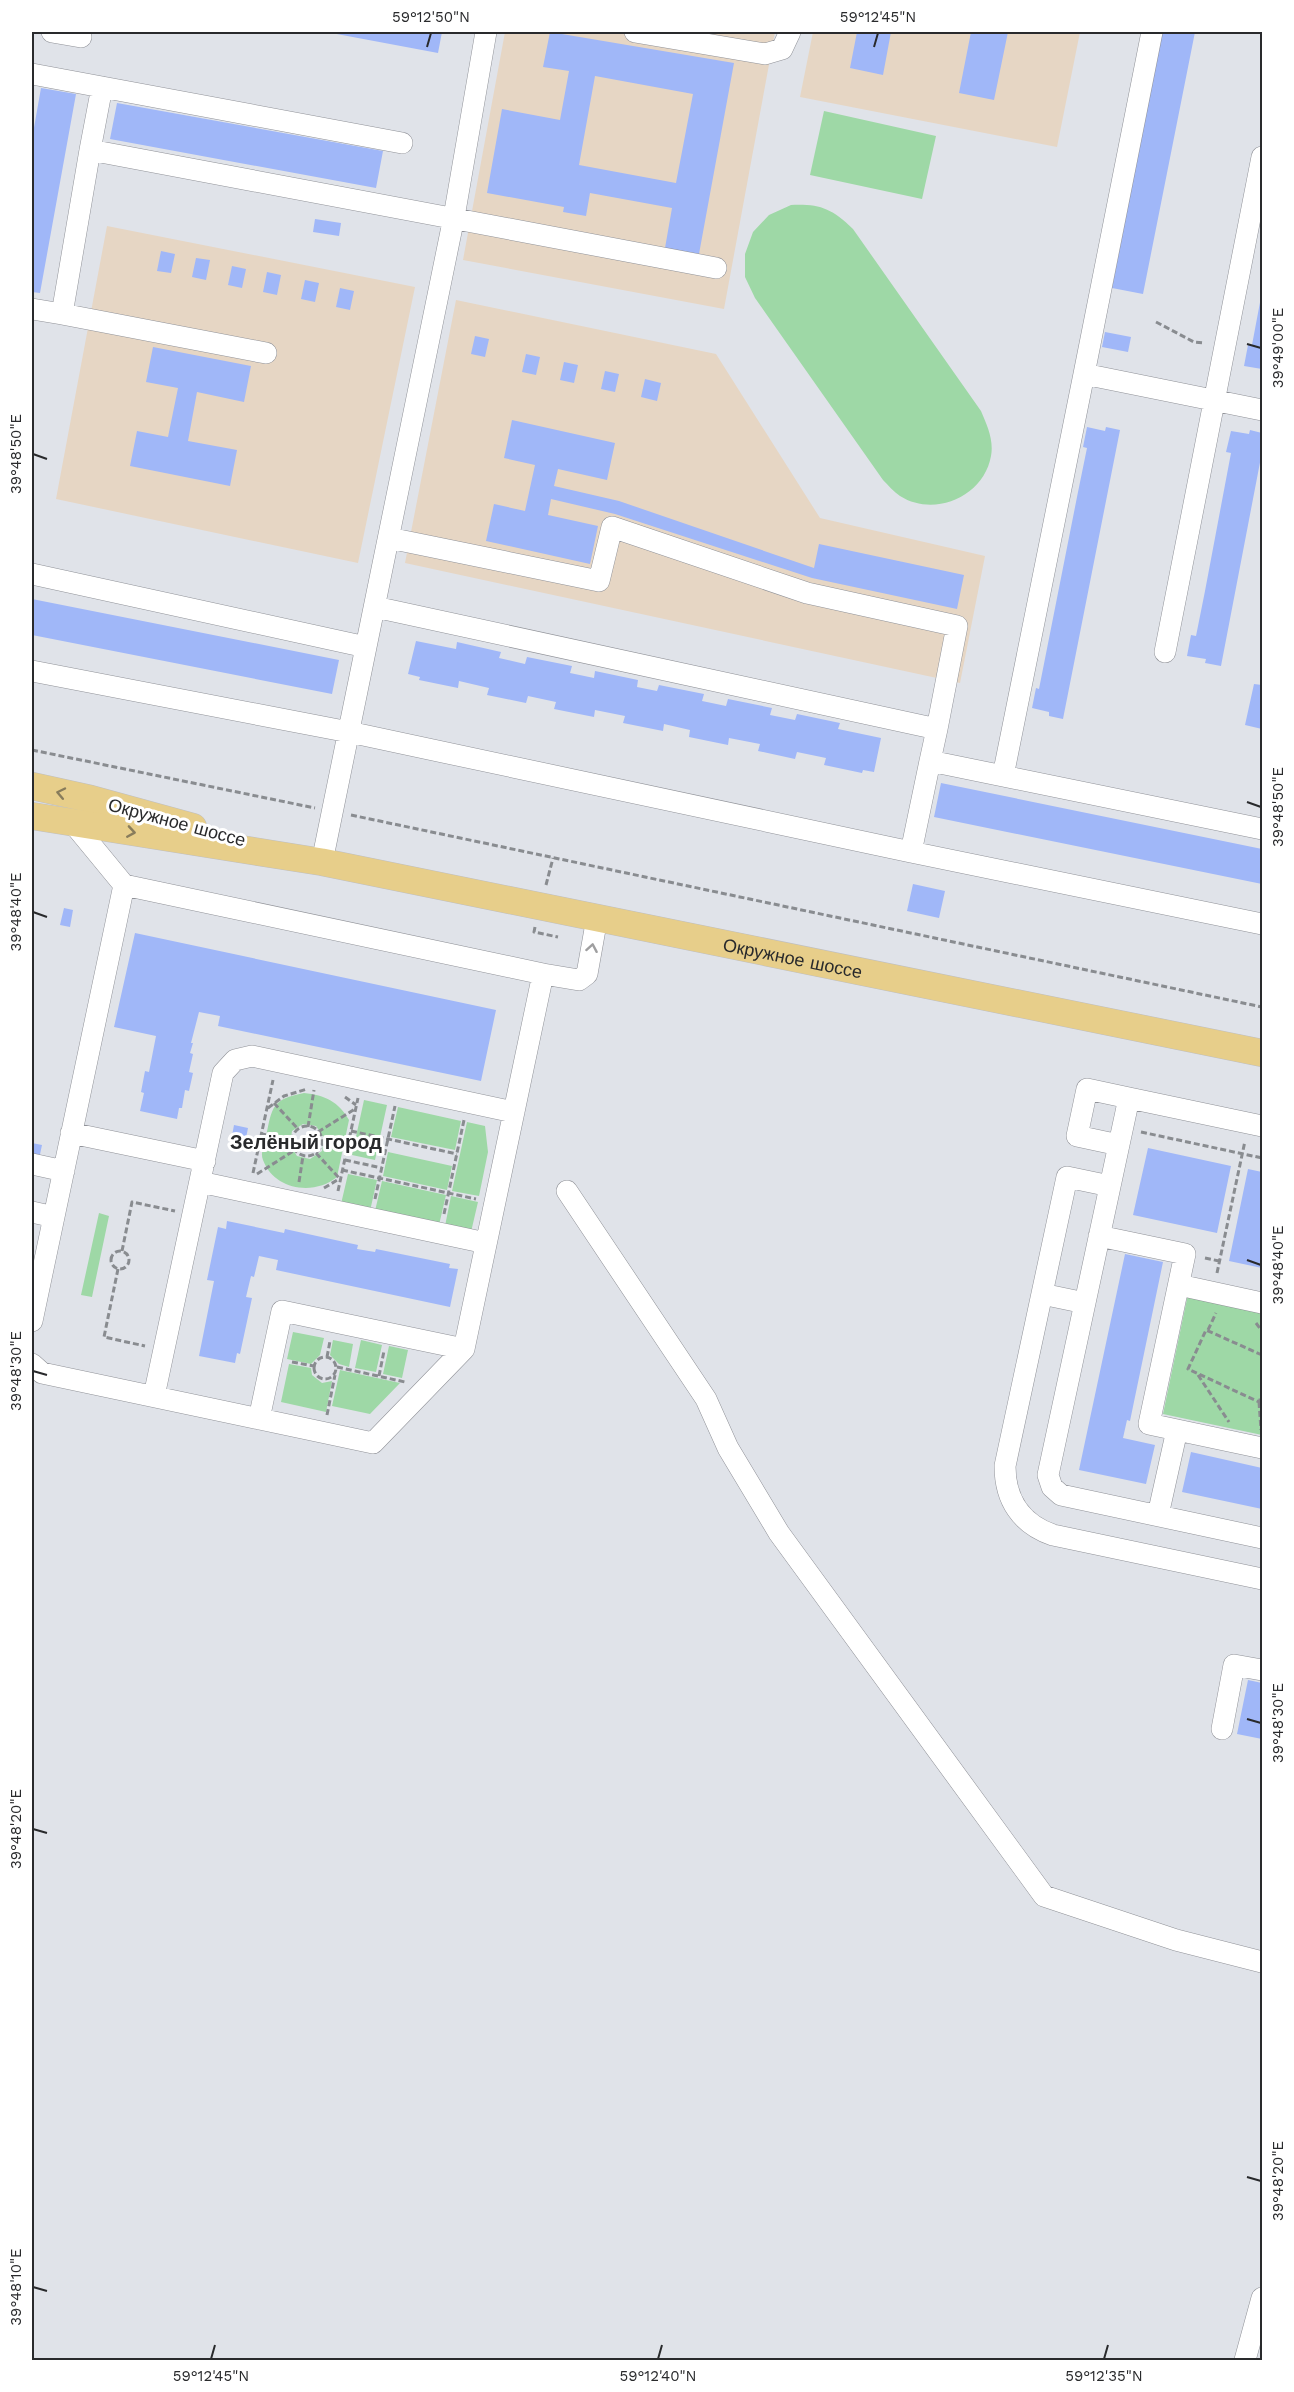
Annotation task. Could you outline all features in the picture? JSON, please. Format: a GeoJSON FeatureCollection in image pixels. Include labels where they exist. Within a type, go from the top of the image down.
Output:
{"type":"FeatureCollection","features":[{"type":"Feature","properties":{"kind":"main road","name":"Окружное шоссе"},"geometry":{"type":"LineString","coordinates":[[32,786],[91,799],[322,862]]}},
{"type":"Feature","properties":{"kind":"main road","name":"Окружное шоссе"},"geometry":{"type":"LineString","coordinates":[[32,816],[322,862],[1263,1053]]}},
{"type":"Feature","properties":{"kind":"street"},"geometry":{"type":"LineString","coordinates":[[52,32],[81,37]]}},
{"type":"Feature","properties":{"kind":"street"},"geometry":{"type":"LineString","coordinates":[[322,862],[454,217],[486,32]]}},
{"type":"Feature","properties":{"kind":"street"},"geometry":{"type":"LineString","coordinates":[[635,32],[765,54],[782,49],[790,32]]}},
{"type":"Feature","properties":{"kind":"street"},"geometry":{"type":"LineString","coordinates":[[1003,776],[1152,32]]}},
{"type":"Feature","properties":{"kind":"street"},"geometry":{"type":"LineString","coordinates":[[32,74],[402,143]]}},
{"type":"Feature","properties":{"kind":"street"},"geometry":{"type":"LineString","coordinates":[[62,314],[102,87]]}},
{"type":"Feature","properties":{"kind":"street"},"geometry":{"type":"LineString","coordinates":[[90,150],[716,267]]}},
{"type":"Feature","properties":{"kind":"street"},"geometry":{"type":"LineString","coordinates":[[1166,652],[1263,157]]}},
{"type":"Feature","properties":{"kind":"street"},"geometry":{"type":"LineString","coordinates":[[32,309],[266,353]]}},
{"type":"Feature","properties":{"kind":"street"},"geometry":{"type":"LineString","coordinates":[[1084,374],[1263,410]]}},
{"type":"Feature","properties":{"kind":"street"},"geometry":{"type":"LineString","coordinates":[[389,538],[599,580],[612,527],[807,593],[957,626],[911,852]]}},
{"type":"Feature","properties":{"kind":"street"},"geometry":{"type":"LineString","coordinates":[[32,574],[366,647]]}},
{"type":"Feature","properties":{"kind":"street"},"geometry":{"type":"LineString","coordinates":[[375,607],[937,729]]}},
{"type":"Feature","properties":{"kind":"street"},"geometry":{"type":"LineString","coordinates":[[32,671],[349,732],[911,852],[1263,924]]}},
{"type":"Feature","properties":{"kind":"street"},"geometry":{"type":"LineString","coordinates":[[930,761],[1263,829]]}},
{"type":"Feature","properties":{"kind":"street"},"geometry":{"type":"LineString","coordinates":[[73,823],[124,885],[543,974],[579,980],[587,974],[597,918]]}},
{"type":"Feature","properties":{"kind":"street"},"geometry":{"type":"LineString","coordinates":[[32,1312],[38,1262],[54,1217],[124,885]]}},
{"type":"Feature","properties":{"kind":"street"},"geometry":{"type":"LineString","coordinates":[[32,1364],[42,1373],[373,1443],[464,1349],[543,974]]}},
{"type":"Feature","properties":{"kind":"street"},"geometry":{"type":"LineString","coordinates":[[154,1396],[223,1073],[235,1060],[246,1056],[277,1061],[514,1112]]}},
{"type":"Feature","properties":{"kind":"street"},"geometry":{"type":"LineString","coordinates":[[1120,1137],[1077,1136],[1087,1089],[1263,1126]]}},
{"type":"Feature","properties":{"kind":"street"},"geometry":{"type":"LineString","coordinates":[[1129,1098],[1048,1475],[1061,1495],[1263,1538]]}},
{"type":"Feature","properties":{"kind":"street"},"geometry":{"type":"LineString","coordinates":[[71,1133],[204,1161]]}},
{"type":"Feature","properties":{"kind":"street"},"geometry":{"type":"LineString","coordinates":[[32,1164],[64,1171]]}},
{"type":"Feature","properties":{"kind":"street"},"geometry":{"type":"LineString","coordinates":[[1110,1186],[1067,1177],[1005,1466],[1007,1488],[1015,1508],[1032,1525],[1053,1535],[1263,1580]]}},
{"type":"Feature","properties":{"kind":"street"},"geometry":{"type":"LineString","coordinates":[[200,1182],[253,1183],[334,1210],[486,1243]]}},
{"type":"Feature","properties":{"kind":"street"},"geometry":{"type":"LineString","coordinates":[[567,1191],[706,1399],[728,1448],[779,1533],[1044,1896],[1176,1940],[1263,1962]]}},
{"type":"Feature","properties":{"kind":"street"},"geometry":{"type":"LineString","coordinates":[[32,1212],[54,1217]]}},
{"type":"Feature","properties":{"kind":"street"},"geometry":{"type":"LineString","coordinates":[[1100,1236],[1185,1254],[1149,1424],[1263,1448]]}},
{"type":"Feature","properties":{"kind":"street"},"geometry":{"type":"LineString","coordinates":[[1179,1285],[1263,1303]]}},
{"type":"Feature","properties":{"kind":"street"},"geometry":{"type":"LineString","coordinates":[[1042,1294],[1085,1303]]}},
{"type":"Feature","properties":{"kind":"street"},"geometry":{"type":"LineString","coordinates":[[259,1419],[282,1311],[464,1349]]}},
{"type":"Feature","properties":{"kind":"street"},"geometry":{"type":"LineString","coordinates":[[1158,1515],[1177,1430]]}},
{"type":"Feature","properties":{"kind":"street"},"geometry":{"type":"LineString","coordinates":[[1222,1729],[1234,1665],[1263,1670]]}},
{"type":"Feature","properties":{"kind":"street"},"geometry":{"type":"LineString","coordinates":[[1245,2361],[1263,2298]]}},
{"type":"Feature","properties":{"kind":"path"},"geometry":{"type":"LineString","coordinates":[[1156,322],[1194,342],[1225,346]]}},
{"type":"Feature","properties":{"kind":"path"},"geometry":{"type":"LineString","coordinates":[[32,750],[1263,1007]]}},
{"type":"Feature","properties":{"kind":"path"},"geometry":{"type":"LineString","coordinates":[[253,1183],[277,1061]]}},
{"type":"Feature","properties":{"kind":"path"},"geometry":{"type":"LineString","coordinates":[[334,1210],[362,1079]]}},
{"type":"Feature","properties":{"kind":"path"},"geometry":{"type":"LineString","coordinates":[[371,1218],[399,1087]]}},
{"type":"Feature","properties":{"kind":"path"},"geometry":{"type":"LineString","coordinates":[[267,1109],[294,1091],[315,1088],[308,1127]]}},
{"type":"Feature","properties":{"kind":"path"},"geometry":{"type":"LineString","coordinates":[[338,1093],[356,1107]]}},
{"type":"Feature","properties":{"kind":"path"},"geometry":{"type":"LineString","coordinates":[[440,1233],[468,1102]]}},
{"type":"Feature","properties":{"kind":"path"},"geometry":{"type":"LineString","coordinates":[[274,1103],[298,1129]]}},
{"type":"Feature","properties":{"kind":"path"},"geometry":{"type":"LineString","coordinates":[[318,1132],[356,1107]]}},
{"type":"Feature","properties":{"kind":"path"},"geometry":{"type":"LineString","coordinates":[[298,1129],[308,1127],[318,1132],[321,1144],[316,1153],[304,1156]]}},
{"type":"Feature","properties":{"kind":"path"},"geometry":{"type":"LineString","coordinates":[[292,1140],[298,1129]]}},
{"type":"Feature","properties":{"kind":"path"},"geometry":{"type":"LineString","coordinates":[[351,1131],[457,1154]]}},
{"type":"Feature","properties":{"kind":"path"},"geometry":{"type":"LineString","coordinates":[[262,1134],[292,1140]]}},
{"type":"Feature","properties":{"kind":"path"},"geometry":{"type":"LineString","coordinates":[[1120,1137],[1263,1158]]}},
{"type":"Feature","properties":{"kind":"path"},"geometry":{"type":"LineString","coordinates":[[292,1140],[296,1150],[304,1156]]}},
{"type":"Feature","properties":{"kind":"path"},"geometry":{"type":"LineString","coordinates":[[321,1144],[347,1150]]}},
{"type":"Feature","properties":{"kind":"path"},"geometry":{"type":"LineString","coordinates":[[253,1183],[296,1150]]}},
{"type":"Feature","properties":{"kind":"path"},"geometry":{"type":"LineString","coordinates":[[316,1153],[340,1179]]}},
{"type":"Feature","properties":{"kind":"path"},"geometry":{"type":"LineString","coordinates":[[1212,1292],[1242,1154]]}},
{"type":"Feature","properties":{"kind":"path"},"geometry":{"type":"LineString","coordinates":[[299,1184],[304,1156]]}},
{"type":"Feature","properties":{"kind":"path"},"geometry":{"type":"LineString","coordinates":[[345,1160],[382,1168]]}},
{"type":"Feature","properties":{"kind":"path"},"geometry":{"type":"LineString","coordinates":[[342,1170],[495,1203]]}},
{"type":"Feature","properties":{"kind":"path"},"geometry":{"type":"LineString","coordinates":[[122,1251],[132,1202],[193,1215]]}},
{"type":"Feature","properties":{"kind":"path"},"geometry":{"type":"LineString","coordinates":[[118,1269],[129,1262],[126,1253],[122,1251]]}},
{"type":"Feature","properties":{"kind":"path"},"geometry":{"type":"LineString","coordinates":[[118,1269],[111,1263],[111,1258],[117,1252],[122,1251]]}},
{"type":"Feature","properties":{"kind":"path"},"geometry":{"type":"LineString","coordinates":[[118,1269],[104,1337],[164,1350]]}},
{"type":"Feature","properties":{"kind":"path"},"geometry":{"type":"LineString","coordinates":[[1259,1402],[1188,1369],[1206,1330],[1263,1355]]}},
{"type":"Feature","properties":{"kind":"path"},"geometry":{"type":"LineString","coordinates":[[379,1376],[388,1333]]}},
{"type":"Feature","properties":{"kind":"path"},"geometry":{"type":"LineString","coordinates":[[323,1432],[336,1373],[337,1367],[332,1359],[327,1357],[317,1360],[314,1364],[315,1374],[323,1380],[333,1377],[336,1373]]}},
{"type":"Feature","properties":{"kind":"path"},"geometry":{"type":"LineString","coordinates":[[337,1367],[428,1386]]}},
{"type":"Feature","properties":{"kind":"path"},"geometry":{"type":"LineString","coordinates":[[1197,1373],[1223,1409],[1240,1443]]}},
{"type":"Feature","properties":{"kind":"path"},"geometry":{"type":"LineString","coordinates":[[1263,1394],[1259,1402],[1263,1436]]}},
{"type":"Feature","properties":{"kind":"shaded area"},"geometry":{"type":"Polygon","coordinates":[[[505,32],[775,32],[724,309],[463,260],[505,32]]]}},
{"type":"Feature","properties":{"kind":"shaded area"},"geometry":{"type":"Polygon","coordinates":[[[813,32],[1080,32],[1057,147],[800,97],[813,32]]]}},
{"type":"Feature","properties":{"kind":"shaded area"},"geometry":{"type":"Polygon","coordinates":[[[107,226],[415,287],[358,563],[56,499],[107,226]]]}},
{"type":"Feature","properties":{"kind":"shaded area"},"geometry":{"type":"Polygon","coordinates":[[[456,300],[716,354],[820,518],[985,556],[960,683],[405,563],[456,300]]]}},
{"type":"Feature","properties":{"kind":"green space"},"geometry":{"type":"Polygon","coordinates":[[[824,111],[936,136],[922,199],[810,175],[824,111]]]}},
{"type":"Feature","properties":{"kind":"green space"},"geometry":{"type":"Polygon","coordinates":[[[791,205],[810,205],[825,209],[838,216],[853,229],[981,411],[988,427],[992,450],[987,470],[968,492],[942,504],[928,505],[914,502],[896,493],[883,480],[755,298],[745,277],[745,254],[753,232],[769,215],[791,205]]]}},
{"type":"Feature","properties":{"kind":"green space"},"geometry":{"type":"Polygon","coordinates":[[[304,1093],[331,1100],[341,1108],[349,1120],[337,1177],[317,1187],[295,1187],[285,1184],[268,1170],[262,1157],[272,1111],[279,1102],[293,1095],[304,1093]],[[303,1124],[292,1131],[290,1145],[297,1156],[310,1159],[322,1151],[324,1138],[316,1126],[303,1124]]]}},
{"type":"Feature","properties":{"kind":"green space"},"geometry":{"type":"Polygon","coordinates":[[[364,1100],[387,1105],[375,1160],[352,1155],[364,1100]]]}},
{"type":"Feature","properties":{"kind":"green space"},"geometry":{"type":"Polygon","coordinates":[[[398,1107],[461,1121],[455,1150],[391,1137],[398,1107]]]}},
{"type":"Feature","properties":{"kind":"green space"},"geometry":{"type":"Polygon","coordinates":[[[467,1122],[485,1126],[488,1152],[479,1196],[452,1191],[467,1122]]]}},
{"type":"Feature","properties":{"kind":"green space"},"geometry":{"type":"Polygon","coordinates":[[[388,1152],[452,1166],[447,1190],[383,1176],[388,1152]]]}},
{"type":"Feature","properties":{"kind":"green space"},"geometry":{"type":"Polygon","coordinates":[[[348,1174],[377,1180],[370,1211],[341,1204],[348,1174]]]}},
{"type":"Feature","properties":{"kind":"green space"},"geometry":{"type":"Polygon","coordinates":[[[382,1181],[446,1195],[439,1225],[375,1211],[382,1181]]]}},
{"type":"Feature","properties":{"kind":"green space"},"geometry":{"type":"Polygon","coordinates":[[[451,1196],[478,1202],[471,1232],[445,1226],[451,1196]]]}},
{"type":"Feature","properties":{"kind":"green space"},"geometry":{"type":"Polygon","coordinates":[[[99,1213],[109,1216],[92,1297],[81,1295],[99,1213]]]}},
{"type":"Feature","properties":{"kind":"green space"},"geometry":{"type":"Polygon","coordinates":[[[1188,1294],[1262,1310],[1262,1435],[1163,1414],[1188,1294]]]}},
{"type":"Feature","properties":{"kind":"green space"},"geometry":{"type":"Polygon","coordinates":[[[293,1332],[324,1338],[320,1355],[311,1364],[287,1359],[293,1332]]]}},
{"type":"Feature","properties":{"kind":"green space"},"geometry":{"type":"Polygon","coordinates":[[[333,1340],[353,1344],[349,1367],[339,1364],[330,1355],[333,1340]]]}},
{"type":"Feature","properties":{"kind":"green space"},"geometry":{"type":"Polygon","coordinates":[[[361,1340],[382,1345],[376,1372],[355,1368],[361,1340]]]}},
{"type":"Feature","properties":{"kind":"green space"},"geometry":{"type":"Polygon","coordinates":[[[389,1346],[408,1350],[402,1378],[383,1374],[389,1346]]]}},
{"type":"Feature","properties":{"kind":"green space"},"geometry":{"type":"Polygon","coordinates":[[[289,1364],[311,1368],[312,1375],[322,1383],[332,1381],[326,1412],[281,1402],[289,1364]]]}},
{"type":"Feature","properties":{"kind":"green space"},"geometry":{"type":"Polygon","coordinates":[[[340,1370],[400,1383],[370,1414],[332,1406],[340,1370]]]}},
{"type":"Feature","properties":{"kind":"building"},"geometry":{"type":"Polygon","coordinates":[[[326,32],[442,32],[438,53],[326,32]]]}},
{"type":"Feature","properties":{"kind":"building"},"geometry":{"type":"Polygon","coordinates":[[[550,32],[734,63],[699,254],[665,248],[672,208],[590,193],[586,216],[563,212],[564,207],[487,193],[502,109],[560,120],[569,71],[543,67],[550,32]],[[595,76],[579,165],[676,183],[693,94],[595,76]]]}},
{"type":"Feature","properties":{"kind":"building"},"geometry":{"type":"Polygon","coordinates":[[[857,32],[891,32],[883,75],[850,68],[857,32]]]}},
{"type":"Feature","properties":{"kind":"building"},"geometry":{"type":"Polygon","coordinates":[[[971,32],[1008,32],[994,100],[959,93],[971,32]]]}},
{"type":"Feature","properties":{"kind":"building"},"geometry":{"type":"Polygon","coordinates":[[[1162,32],[1195,32],[1143,294],[1112,288],[1162,32]]]}},
{"type":"Feature","properties":{"kind":"building"},"geometry":{"type":"Polygon","coordinates":[[[41,88],[76,94],[40,293],[32,292],[32,139],[41,88]]]}},
{"type":"Feature","properties":{"kind":"building"},"geometry":{"type":"Polygon","coordinates":[[[117,103],[383,151],[376,188],[110,139],[117,103]]]}},
{"type":"Feature","properties":{"kind":"building"},"geometry":{"type":"Polygon","coordinates":[[[315,219],[341,223],[339,236],[313,232],[315,219]]]}},
{"type":"Feature","properties":{"kind":"building"},"geometry":{"type":"Polygon","coordinates":[[[161,251],[175,254],[171,273],[157,271],[161,251]]]}},
{"type":"Feature","properties":{"kind":"building"},"geometry":{"type":"Polygon","coordinates":[[[196,258],[210,260],[206,280],[192,277],[196,258]]]}},
{"type":"Feature","properties":{"kind":"building"},"geometry":{"type":"Polygon","coordinates":[[[232,266],[246,269],[242,288],[228,285],[232,266]]]}},
{"type":"Feature","properties":{"kind":"building"},"geometry":{"type":"Polygon","coordinates":[[[267,272],[281,275],[277,295],[263,292],[267,272]]]}},
{"type":"Feature","properties":{"kind":"building"},"geometry":{"type":"Polygon","coordinates":[[[305,280],[319,283],[315,302],[301,299],[305,280]]]}},
{"type":"Feature","properties":{"kind":"building"},"geometry":{"type":"Polygon","coordinates":[[[340,288],[354,291],[350,310],[336,307],[340,288]]]}},
{"type":"Feature","properties":{"kind":"building"},"geometry":{"type":"Polygon","coordinates":[[[1261,297],[1262,369],[1244,366],[1248,345],[1252,345],[1261,297]]]}},
{"type":"Feature","properties":{"kind":"building"},"geometry":{"type":"Polygon","coordinates":[[[1105,332],[1131,337],[1128,352],[1102,347],[1105,332]]]}},
{"type":"Feature","properties":{"kind":"building"},"geometry":{"type":"Polygon","coordinates":[[[475,336],[489,339],[485,357],[471,354],[475,336]]]}},
{"type":"Feature","properties":{"kind":"building"},"geometry":{"type":"Polygon","coordinates":[[[153,347],[251,366],[244,402],[197,392],[188,441],[237,450],[230,486],[130,466],[137,431],[168,437],[178,388],[146,382],[153,347]]]}},
{"type":"Feature","properties":{"kind":"building"},"geometry":{"type":"Polygon","coordinates":[[[526,354],[540,357],[536,375],[522,372],[526,354]]]}},
{"type":"Feature","properties":{"kind":"building"},"geometry":{"type":"Polygon","coordinates":[[[564,362],[578,365],[574,383],[560,380],[564,362]]]}},
{"type":"Feature","properties":{"kind":"building"},"geometry":{"type":"Polygon","coordinates":[[[605,371],[619,374],[615,392],[601,389],[605,371]]]}},
{"type":"Feature","properties":{"kind":"building"},"geometry":{"type":"Polygon","coordinates":[[[645,379],[661,383],[657,401],[641,397],[645,379]]]}},
{"type":"Feature","properties":{"kind":"building"},"geometry":{"type":"Polygon","coordinates":[[[512,420],[615,443],[607,480],[558,469],[554,486],[619,501],[814,568],[819,544],[964,575],[957,609],[812,578],[615,514],[551,499],[548,515],[598,526],[590,564],[486,541],[494,504],[525,511],[535,465],[504,458],[512,420]]]}},
{"type":"Feature","properties":{"kind":"building"},"geometry":{"type":"Polygon","coordinates":[[[1087,427],[1105,431],[1106,427],[1120,430],[1063,719],[1049,716],[1049,712],[1032,708],[1036,688],[1039,689],[1087,448],[1083,447],[1087,427]]]}},
{"type":"Feature","properties":{"kind":"building"},"geometry":{"type":"Polygon","coordinates":[[[1250,430],[1262,433],[1262,452],[1221,666],[1205,663],[1206,659],[1187,656],[1191,635],[1196,636],[1205,591],[1231,453],[1226,452],[1231,431],[1249,434],[1250,430]]]}},
{"type":"Feature","properties":{"kind":"building"},"geometry":{"type":"Polygon","coordinates":[[[32,599],[339,660],[332,694],[32,635],[32,599]]]}},
{"type":"Feature","properties":{"kind":"building"},"geometry":{"type":"Polygon","coordinates":[[[416,641],[456,649],[457,642],[501,652],[499,658],[525,664],[527,657],[572,666],[570,673],[594,678],[595,671],[638,680],[637,687],[657,691],[659,685],[704,694],[702,701],[726,706],[728,699],[772,708],[770,715],[795,720],[797,714],[840,723],[838,729],[881,738],[874,772],[863,770],[862,773],[824,765],[826,758],[797,752],[795,759],[758,751],[760,744],[729,738],[728,745],[689,737],[690,730],[664,724],[663,731],[623,723],[625,716],[595,710],[594,717],[554,709],[556,702],[528,696],[526,703],[487,695],[489,688],[459,681],[458,688],[419,680],[420,677],[408,674],[416,641]]]}},
{"type":"Feature","properties":{"kind":"building"},"geometry":{"type":"Polygon","coordinates":[[[1254,684],[1262,685],[1262,729],[1245,725],[1254,684]]]}},
{"type":"Feature","properties":{"kind":"building"},"geometry":{"type":"Polygon","coordinates":[[[941,783],[1262,849],[1262,884],[934,817],[941,783]]]}},
{"type":"Feature","properties":{"kind":"building"},"geometry":{"type":"Polygon","coordinates":[[[913,884],[945,891],[939,918],[907,911],[913,884]]]}},
{"type":"Feature","properties":{"kind":"building"},"geometry":{"type":"Polygon","coordinates":[[[64,908],[73,910],[70,927],[60,925],[64,908]]]}},
{"type":"Feature","properties":{"kind":"building"},"geometry":{"type":"Polygon","coordinates":[[[135,933],[496,1010],[481,1081],[218,1026],[220,1016],[199,1012],[190,1053],[193,1054],[189,1072],[193,1073],[189,1091],[185,1090],[182,1108],[179,1108],[177,1119],[140,1111],[145,1071],[149,1072],[156,1036],[114,1027],[135,933]]]}},
{"type":"Feature","properties":{"kind":"building"},"geometry":{"type":"Polygon","coordinates":[[[234,1125],[248,1128],[245,1143],[231,1141],[234,1125]]]}},
{"type":"Feature","properties":{"kind":"building"},"geometry":{"type":"Polygon","coordinates":[[[32,1143],[42,1145],[39,1159],[32,1158],[32,1143]]]}},
{"type":"Feature","properties":{"kind":"building"},"geometry":{"type":"Polygon","coordinates":[[[1148,1148],[1231,1166],[1217,1233],[1133,1215],[1148,1148]]]}},
{"type":"Feature","properties":{"kind":"building"},"geometry":{"type":"Polygon","coordinates":[[[1248,1169],[1262,1172],[1262,1268],[1229,1261],[1248,1169]]]}},
{"type":"Feature","properties":{"kind":"building"},"geometry":{"type":"Polygon","coordinates":[[[227,1221],[284,1233],[285,1229],[358,1245],[357,1249],[375,1252],[376,1249],[450,1264],[449,1268],[458,1269],[450,1307],[276,1270],[278,1260],[259,1256],[246,1297],[252,1298],[240,1354],[237,1353],[235,1363],[199,1356],[214,1281],[207,1280],[218,1227],[226,1229],[227,1221]]]}},
{"type":"Feature","properties":{"kind":"building"},"geometry":{"type":"Polygon","coordinates":[[[1125,1254],[1163,1262],[1130,1421],[1127,1420],[1123,1438],[1155,1445],[1146,1484],[1079,1470],[1125,1254]]]}},
{"type":"Feature","properties":{"kind":"building"},"geometry":{"type":"Polygon","coordinates":[[[1191,1452],[1262,1468],[1262,1509],[1182,1492],[1191,1452]]]}},
{"type":"Feature","properties":{"kind":"building"},"geometry":{"type":"Polygon","coordinates":[[[1248,1680],[1262,1683],[1262,1739],[1237,1734],[1248,1680]]]}},
{"type":"Feature","properties":{"kind":"district","name":"Зелёный город"},"geometry":{"type":"Point","coordinates":[306,1142]}}]}
